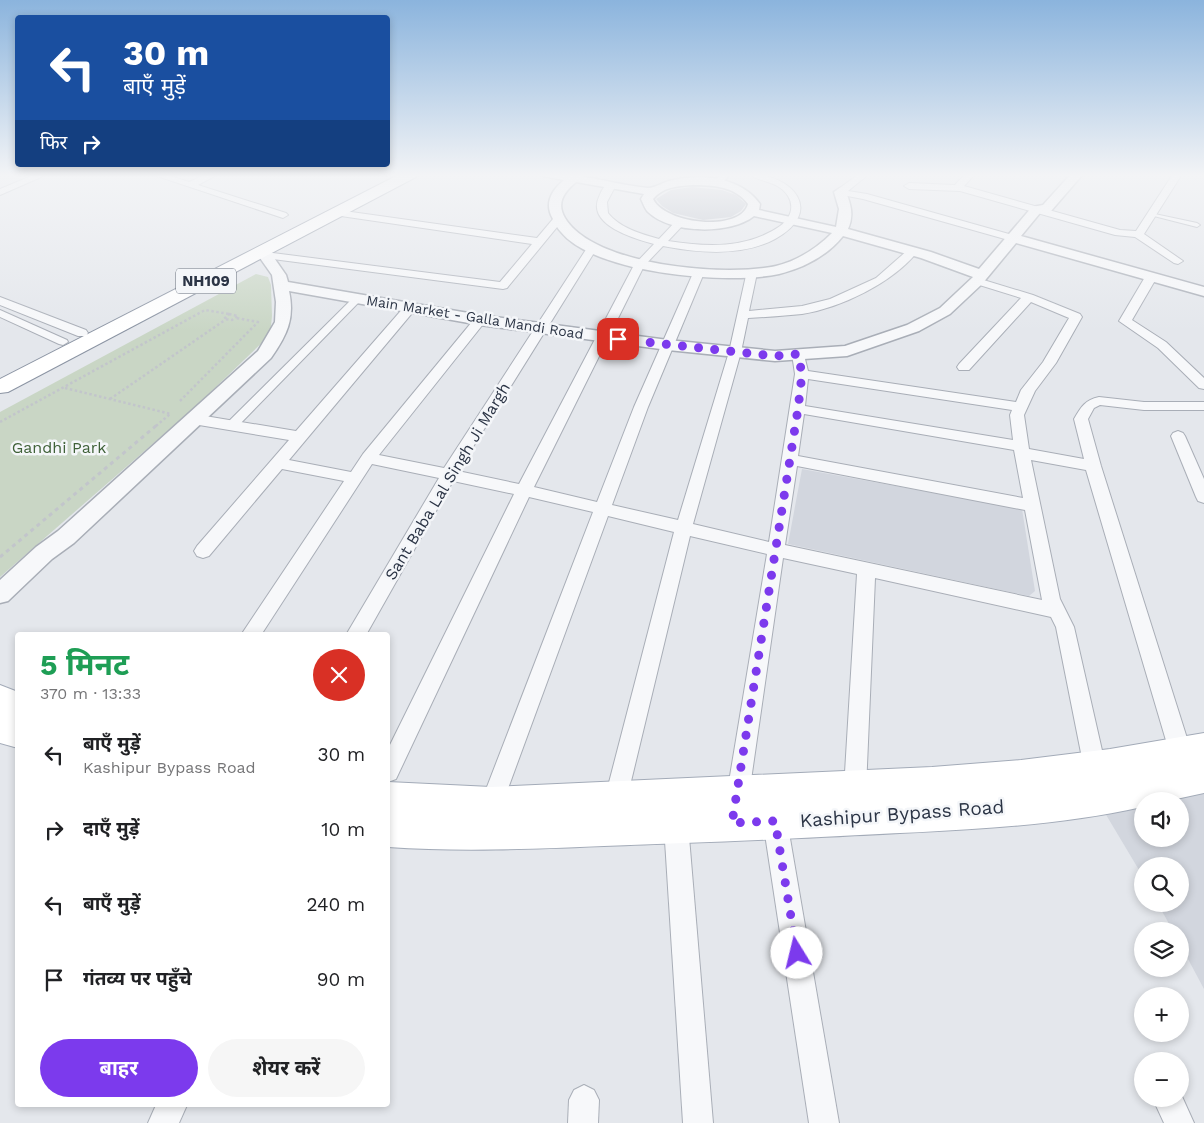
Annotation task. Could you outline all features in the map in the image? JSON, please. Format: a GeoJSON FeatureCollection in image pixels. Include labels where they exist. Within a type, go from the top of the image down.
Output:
{"type":"FeatureCollection","features":[{"type":"Feature","properties":{"kind":"main road","name":"NH109"},"geometry":{"type":"LineString","coordinates":[[0,374],[82,333],[257,253],[303,226]]}},
{"type":"Feature","properties":{"kind":"main road","name":"NH109"},"geometry":{"type":"LineString","coordinates":[[0,387],[310,226]]}},
{"type":"Feature","properties":{"kind":"main road"},"geometry":{"type":"LineString","coordinates":[[0,700],[15,706]]}},
{"type":"Feature","properties":{"kind":"main road"},"geometry":{"type":"LineString","coordinates":[[0,728],[15,732]]}},
{"type":"Feature","properties":{"kind":"main road"},"geometry":{"type":"LineString","coordinates":[[612,813],[735,808],[855,788],[1011,778],[1095,768],[1196,760]]}},
{"type":"Feature","properties":{"kind":"main road","name":"Kashipur Bypass Road"},"geometry":{"type":"LineString","coordinates":[[390,829],[487,818],[612,813],[676,825],[735,808],[775,821],[1053,804],[1116,795],[1196,760]]}},
{"type":"Feature","properties":{"kind":"main road"},"geometry":{"type":"LineString","coordinates":[[390,800],[487,818]]}},
{"type":"Feature","properties":{"kind":"street"},"geometry":{"type":"LineString","coordinates":[[431,226],[540,242]]}},
{"type":"Feature","properties":{"kind":"street"},"geometry":{"type":"LineString","coordinates":[[257,253],[503,286],[553,226]]}},
{"type":"Feature","properties":{"kind":"street"},"geometry":{"type":"LineString","coordinates":[[562,226],[569,234],[592,248],[639,265],[698,273],[733,275],[751,274],[797,264],[830,243],[844,226]]}},
{"type":"Feature","properties":{"kind":"street"},"geometry":{"type":"LineString","coordinates":[[619,226],[660,244],[724,248],[756,244],[782,232],[788,226]]}},
{"type":"Feature","properties":{"kind":"street"},"geometry":{"type":"LineString","coordinates":[[390,767],[524,490],[639,265],[677,226]]}},
{"type":"Feature","properties":{"kind":"street"},"geometry":{"type":"LineString","coordinates":[[819,226],[944,260],[979,278],[1076,317],[1049,364],[1028,390],[1017,415],[1051,599],[1065,627],[1095,768]]}},
{"type":"Feature","properties":{"kind":"street"},"geometry":{"type":"LineString","coordinates":[[971,226],[1204,292]]}},
{"type":"Feature","properties":{"kind":"street","name":"Main Market - Galla Mandi Road"},"geometry":{"type":"LineString","coordinates":[[282,293],[313,291],[409,309],[541,329],[775,356],[847,350],[913,328],[945,311],[979,278],[1022,226]]}},
{"type":"Feature","properties":{"kind":"street"},"geometry":{"type":"LineString","coordinates":[[1095,226],[1119,233],[1138,234],[1178,261]]}},
{"type":"Feature","properties":{"kind":"street"},"geometry":{"type":"LineString","coordinates":[[1138,234],[1143,226]]}},
{"type":"Feature","properties":{"kind":"street","name":"Sant Baba Lal Singh Ji Margh"},"geometry":{"type":"LineString","coordinates":[[358,632],[448,475],[592,248]]}},
{"type":"Feature","properties":{"kind":"street"},"geometry":{"type":"LineString","coordinates":[[743,315],[803,310],[834,301],[880,280],[913,251]]}},
{"type":"Feature","properties":{"kind":"street"},"geometry":{"type":"LineString","coordinates":[[0,594],[44,553],[66,537],[266,354],[283,322],[282,293],[279,275],[257,253]]}},
{"type":"Feature","properties":{"kind":"street"},"geometry":{"type":"LineString","coordinates":[[487,818],[641,407],[698,273]]}},
{"type":"Feature","properties":{"kind":"street"},"geometry":{"type":"LineString","coordinates":[[612,813],[684,527],[736,352],[751,274]]}},
{"type":"Feature","properties":{"kind":"street"},"geometry":{"type":"LineString","coordinates":[[1151,277],[1124,322],[1162,345],[1204,385]]}},
{"type":"Feature","properties":{"kind":"street"},"geometry":{"type":"LineString","coordinates":[[964,367],[1029,297]]}},
{"type":"Feature","properties":{"kind":"street"},"geometry":{"type":"LineString","coordinates":[[232,425],[357,299]]}},
{"type":"Feature","properties":{"kind":"street"},"geometry":{"type":"LineString","coordinates":[[0,301],[82,333]]}},
{"type":"Feature","properties":{"kind":"street"},"geometry":{"type":"LineString","coordinates":[[203,552],[409,309]]}},
{"type":"Feature","properties":{"kind":"street"},"geometry":{"type":"LineString","coordinates":[[0,313],[63,342]]}},
{"type":"Feature","properties":{"kind":"street"},"geometry":{"type":"LineString","coordinates":[[253,632],[368,458],[480,320]]}},
{"type":"Feature","properties":{"kind":"street"},"geometry":{"type":"LineString","coordinates":[[735,808],[798,409],[802,374],[798,354]]}},
{"type":"Feature","properties":{"kind":"street"},"geometry":{"type":"LineString","coordinates":[[802,374],[1020,407]]}},
{"type":"Feature","properties":{"kind":"street"},"geometry":{"type":"LineString","coordinates":[[1196,760],[1093,466],[1081,419],[1089,405],[1099,401],[1144,406],[1204,406]]}},
{"type":"Feature","properties":{"kind":"street"},"geometry":{"type":"LineString","coordinates":[[798,409],[1022,450],[1093,466]]}},
{"type":"Feature","properties":{"kind":"street"},"geometry":{"type":"LineString","coordinates":[[193,419],[301,437]]}},
{"type":"Feature","properties":{"kind":"street"},"geometry":{"type":"LineString","coordinates":[[1178,436],[1204,497]]}},
{"type":"Feature","properties":{"kind":"street"},"geometry":{"type":"LineString","coordinates":[[368,458],[524,490],[776,550],[1057,611]]}},
{"type":"Feature","properties":{"kind":"street"},"geometry":{"type":"LineString","coordinates":[[790,460],[1033,506]]}},
{"type":"Feature","properties":{"kind":"street"},"geometry":{"type":"LineString","coordinates":[[278,463],[355,478]]}},
{"type":"Feature","properties":{"kind":"street"},"geometry":{"type":"LineString","coordinates":[[0,612],[61,554],[66,537]]}},
{"type":"Feature","properties":{"kind":"street"},"geometry":{"type":"LineString","coordinates":[[855,788],[866,570]]}},
{"type":"Feature","properties":{"kind":"street"},"geometry":{"type":"LineString","coordinates":[[775,821],[824,1123]]}},
{"type":"Feature","properties":{"kind":"street"},"geometry":{"type":"LineString","coordinates":[[676,825],[698,1123]]}},
{"type":"Feature","properties":{"kind":"street"},"geometry":{"type":"LineString","coordinates":[[163,1123],[171,1107]]}},
{"type":"Feature","properties":{"kind":"street"},"geometry":{"type":"LineString","coordinates":[[1172,1107],[1179,1123]]}},
{"type":"Feature","properties":{"kind":"path"},"geometry":{"type":"LineString","coordinates":[[0,422],[205,310],[237,314],[236,318]]}},
{"type":"Feature","properties":{"kind":"path"},"geometry":{"type":"LineString","coordinates":[[225,320],[224,317],[228,314]]}},
{"type":"Feature","properties":{"kind":"path"},"geometry":{"type":"LineString","coordinates":[[110,399],[225,320],[236,318],[258,322],[180,401]]}},
{"type":"Feature","properties":{"kind":"path"},"geometry":{"type":"LineString","coordinates":[[64,388],[193,419]]}},
{"type":"Feature","properties":{"kind":"path"},"geometry":{"type":"LineString","coordinates":[[0,557],[170,414]]}},
{"type":"Feature","properties":{"kind":"shaded area"},"geometry":{"type":"Polygon","coordinates":[[[802,469],[1022,509],[1035,591],[1029,596],[788,544],[802,469]]]}},
{"type":"Feature","properties":{"kind":"shaded area"},"geometry":{"type":"Polygon","coordinates":[[[1204,792],[1204,989],[1189,961],[1189,922],[1168,922],[1162,912],[1189,912],[1189,857],[1134,857],[1134,862],[1102,808],[1134,803],[1134,847],[1189,847],[1189,794],[1204,792]]]}},
{"type":"Feature","properties":{"kind":"green space","name":"Gandhi Park"},"geometry":{"type":"Polygon","coordinates":[[[256,274],[268,277],[271,285],[272,316],[270,335],[195,407],[0,577],[0,412],[256,274]]]}},
{"type":"Feature","properties":{"kind":"route"},"geometry":{"type":"LineString","coordinates":[[618,339],[775,356],[798,354],[802,374],[798,409],[732,823],[775,821],[797,953]]}}]}
